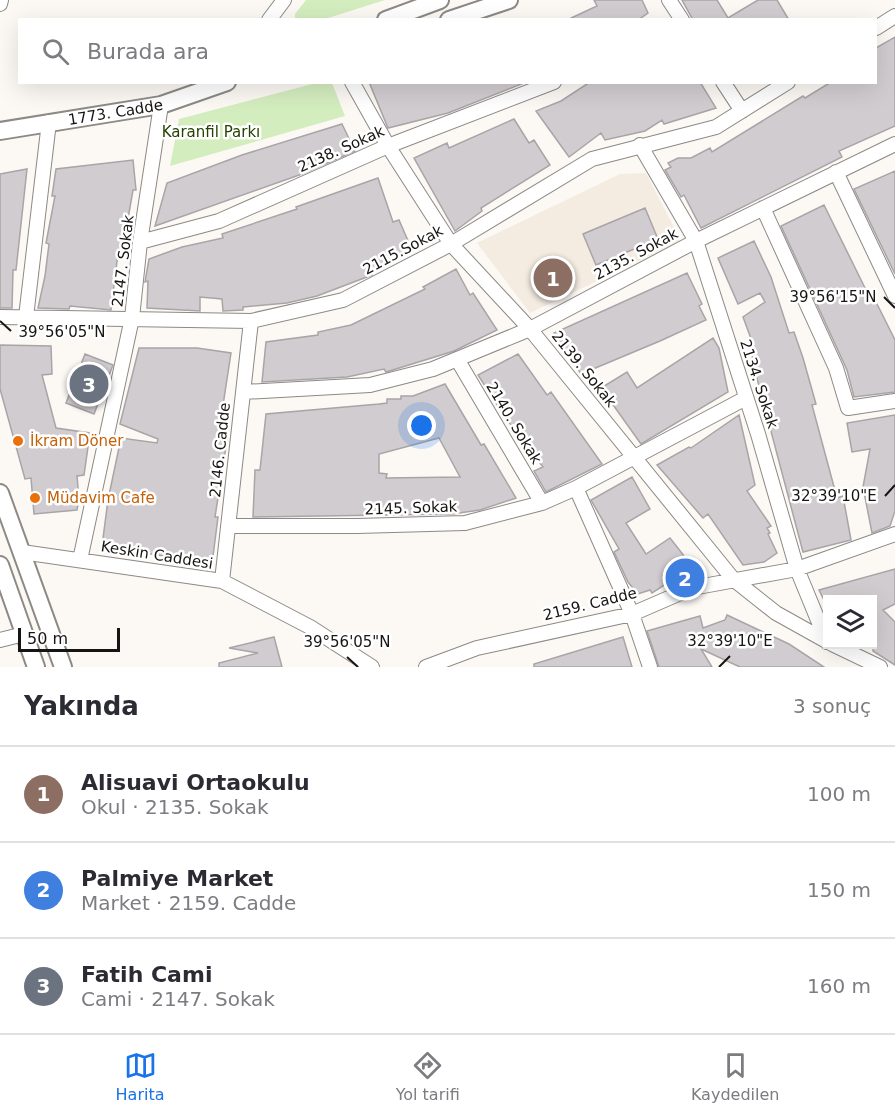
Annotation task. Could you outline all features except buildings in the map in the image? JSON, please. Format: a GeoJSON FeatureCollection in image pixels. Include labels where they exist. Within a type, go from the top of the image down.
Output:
{"type":"FeatureCollection","features":[{"type":"Feature","properties":{"kind":"street"},"geometry":{"type":"LineString","coordinates":[[270,18],[284,0]]}},
{"type":"Feature","properties":{"kind":"street"},"geometry":{"type":"LineString","coordinates":[[391,18],[440,0]]}},
{"type":"Feature","properties":{"kind":"street"},"geometry":{"type":"LineString","coordinates":[[455,18],[508,0]]}},
{"type":"Feature","properties":{"kind":"street"},"geometry":{"type":"LineString","coordinates":[[669,0],[678,18]]}},
{"type":"Feature","properties":{"kind":"street"},"geometry":{"type":"LineString","coordinates":[[877,27],[895,16]]}},
{"type":"Feature","properties":{"kind":"street","name":"1773. Cadde"},"geometry":{"type":"LineString","coordinates":[[0,131],[161,105],[220,84]]}},
{"type":"Feature","properties":{"kind":"street","name":"2139. Sokak"},"geometry":{"type":"LineString","coordinates":[[353,84],[388,146],[451,244],[530,329],[733,579],[776,614],[823,640]]}},
{"type":"Feature","properties":{"kind":"street","name":"2138. Sokak"},"geometry":{"type":"LineString","coordinates":[[140,242],[219,221],[388,146],[549,84]]}},
{"type":"Feature","properties":{"kind":"street"},"geometry":{"type":"LineString","coordinates":[[724,84],[741,111]]}},
{"type":"Feature","properties":{"kind":"street","name":"2115.Sokak"},"geometry":{"type":"LineString","coordinates":[[0,317],[251,321],[343,300],[451,244],[592,159],[716,127],[785,84]]}},
{"type":"Feature","properties":{"kind":"street","name":"2147. Sokak"},"geometry":{"type":"LineString","coordinates":[[80,560],[132,318],[140,242],[161,105]]}},
{"type":"Feature","properties":{"kind":"street"},"geometry":{"type":"LineString","coordinates":[[26,317],[49,122]]}},
{"type":"Feature","properties":{"kind":"street","name":"2135. Sokak"},"geometry":{"type":"LineString","coordinates":[[243,392],[370,385],[433,369],[530,329],[696,241],[895,144]]}},
{"type":"Feature","properties":{"kind":"street","name":"2134. Sokak"},"geometry":{"type":"LineString","coordinates":[[640,145],[696,241],[797,568],[823,629]]}},
{"type":"Feature","properties":{"kind":"street"},"geometry":{"type":"LineString","coordinates":[[836,172],[895,296]]}},
{"type":"Feature","properties":{"kind":"street"},"geometry":{"type":"LineString","coordinates":[[763,208],[836,368],[848,408],[895,401]]}},
{"type":"Feature","properties":{"kind":"street","name":"2146. Cadde"},"geometry":{"type":"LineString","coordinates":[[222,581],[251,321]]}},
{"type":"Feature","properties":{"kind":"street","name":"2140. Sokak"},"geometry":{"type":"LineString","coordinates":[[457,359],[542,503]]}},
{"type":"Feature","properties":{"kind":"street","name":"2145. Sokak"},"geometry":{"type":"LineString","coordinates":[[228,526],[465,523],[542,503],[576,488],[746,398]]}},
{"type":"Feature","properties":{"kind":"street"},"geometry":{"type":"LineString","coordinates":[[576,488],[632,614],[650,667]]}},
{"type":"Feature","properties":{"kind":"street"},"geometry":{"type":"LineString","coordinates":[[0,493],[63,667]]}},
{"type":"Feature","properties":{"kind":"street","name":"2159. Cadde"},"geometry":{"type":"LineString","coordinates":[[426,667],[477,648],[632,614],[692,588],[797,568],[895,534]]}},
{"type":"Feature","properties":{"kind":"street","name":"Keskin Caddesi"},"geometry":{"type":"LineString","coordinates":[[22,552],[222,581],[310,627],[372,667]]}},
{"type":"Feature","properties":{"kind":"street"},"geometry":{"type":"LineString","coordinates":[[0,565],[36,667]]}},
{"type":"Feature","properties":{"kind":"street"},"geometry":{"type":"LineString","coordinates":[[0,640],[24,634]]}},
{"type":"Feature","properties":{"kind":"street","name":"2139. Sokak"},"geometry":{"type":"LineString","coordinates":[[842,649],[880,667]]}},
{"type":"Feature","properties":{"kind":"shaded area"},"geometry":{"type":"Polygon","coordinates":[[[646,173],[681,241],[530,313],[477,243],[620,174],[646,173]]]}},
{"type":"Feature","properties":{"kind":"green space"},"geometry":{"type":"Polygon","coordinates":[[[306,0],[385,0],[328,18],[295,18],[295,14],[306,0]]]}},
{"type":"Feature","properties":{"kind":"green space","name":"Karanfil Parkı"},"geometry":{"type":"Polygon","coordinates":[[[312,84],[332,84],[345,116],[170,166],[179,119],[312,84]]]}},
{"type":"Feature","properties":{"kind":"place","name":"Alisuavi Ortaokulu"},"geometry":{"type":"Point","coordinates":[553,278]}},
{"type":"Feature","properties":{"kind":"place","name":"Fatih Cami"},"geometry":{"type":"Point","coordinates":[89,384]}},
{"type":"Feature","properties":{"kind":"place","name":"İkram Döner"},"geometry":{"type":"Point","coordinates":[18,441]}},
{"type":"Feature","properties":{"kind":"place","name":"Müdavim Cafe"},"geometry":{"type":"Point","coordinates":[35,498]}},
{"type":"Feature","properties":{"kind":"place","name":"Palmiye Market"},"geometry":{"type":"Point","coordinates":[685,578]}}]}
